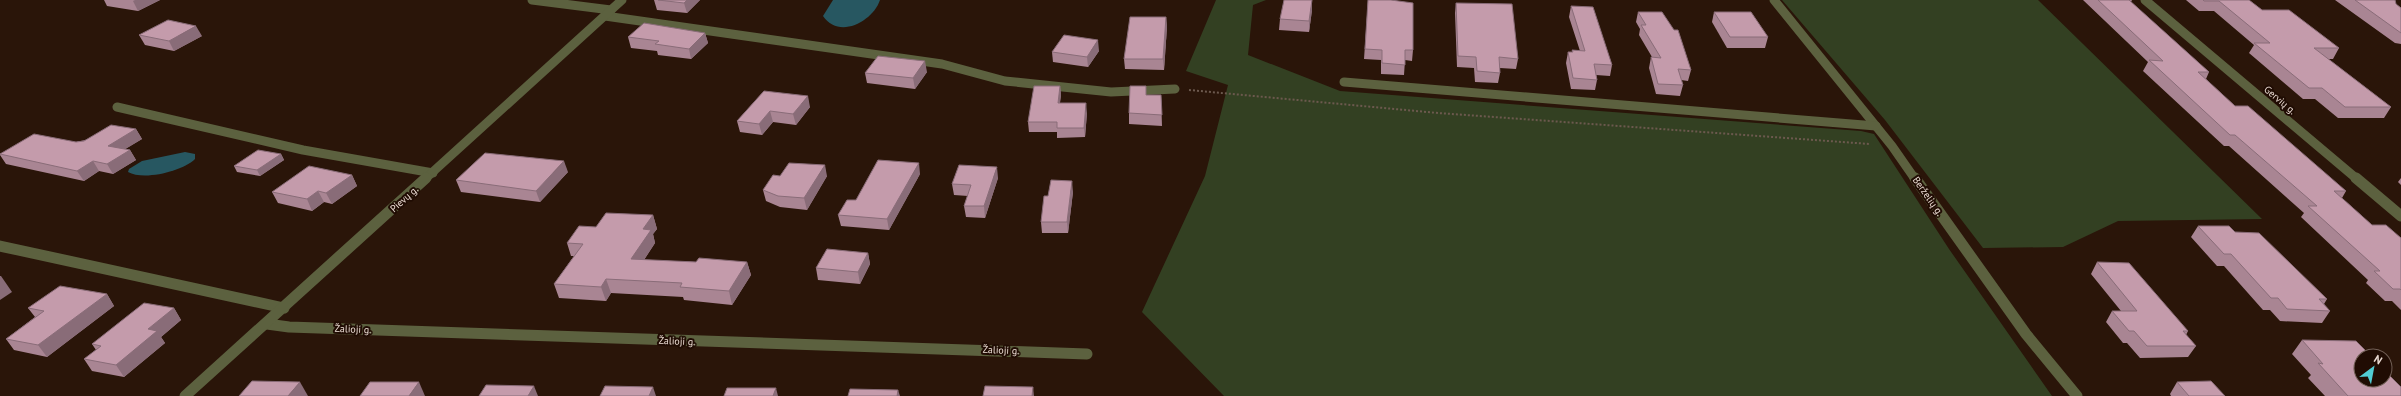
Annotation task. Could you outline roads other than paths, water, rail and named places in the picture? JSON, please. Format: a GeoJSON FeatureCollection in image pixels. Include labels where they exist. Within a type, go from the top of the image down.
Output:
{"type":"FeatureCollection","features":[{"type":"Feature","properties":{"kind":"street"},"geometry":{"type":"LineString","coordinates":[[532,0],[942,64],[1005,81],[1111,92],[1175,89]]}},
{"type":"Feature","properties":{"kind":"street","name":"Pievų g."},"geometry":{"type":"LineString","coordinates":[[185,396],[267,324],[622,0]]}},
{"type":"Feature","properties":{"kind":"street","name":"Berželių g."},"geometry":{"type":"LineString","coordinates":[[1774,0],[1892,146],[2026,334],[2077,396]]}},
{"type":"Feature","properties":{"kind":"street","name":"Gervių g."},"geometry":{"type":"LineString","coordinates":[[2145,0],[2401,216]]}},
{"type":"Feature","properties":{"kind":"street"},"geometry":{"type":"LineString","coordinates":[[1344,82],[1876,126]]}},
{"type":"Feature","properties":{"kind":"street"},"geometry":{"type":"LineString","coordinates":[[117,108],[303,150],[433,173]]}},
{"type":"Feature","properties":{"kind":"street"},"geometry":{"type":"LineString","coordinates":[[0,246],[284,308]]}},
{"type":"Feature","properties":{"kind":"street","name":"Žalioji g."},"geometry":{"type":"LineString","coordinates":[[267,324],[305,328],[1087,354]]}},
{"type":"Feature","properties":{"kind":"water"},"geometry":{"type":"Polygon","coordinates":[[[833,0],[880,0],[876,8],[863,21],[855,25],[838,27],[830,23],[823,16],[833,0]]]}},
{"type":"Feature","properties":{"kind":"water"},"geometry":{"type":"Polygon","coordinates":[[[185,152],[195,154],[195,159],[173,171],[153,175],[135,175],[128,172],[129,169],[142,161],[185,152]]]}}]}
